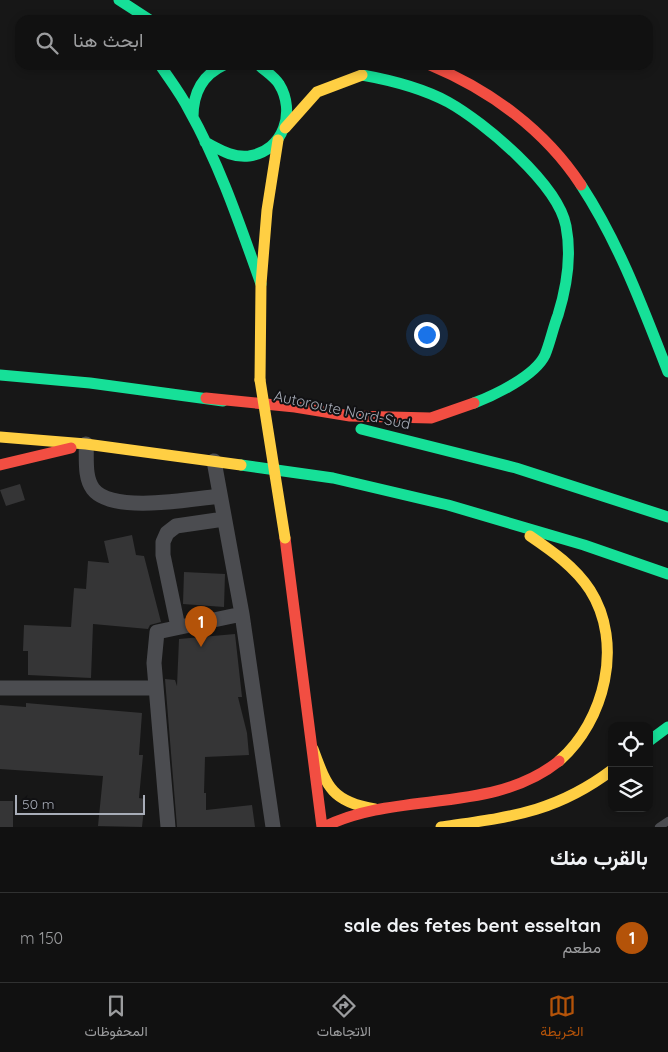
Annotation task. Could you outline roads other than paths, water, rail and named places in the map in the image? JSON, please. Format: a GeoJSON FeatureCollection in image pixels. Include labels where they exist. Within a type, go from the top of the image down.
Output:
{"type":"FeatureCollection","features":[{"type":"Feature","properties":{"kind":"main road"},"geometry":{"type":"LineString","coordinates":[[107,0],[121,15]]}},
{"type":"Feature","properties":{"kind":"main road"},"geometry":{"type":"LineString","coordinates":[[119,0],[142,15]]}},
{"type":"Feature","properties":{"kind":"main road"},"geometry":{"type":"LineString","coordinates":[[163,70],[193,117],[205,142],[225,187],[262,284]]}},
{"type":"Feature","properties":{"kind":"main road"},"geometry":{"type":"LineString","coordinates":[[193,117],[193,105],[201,82],[215,70]]}},
{"type":"Feature","properties":{"kind":"main road"},"geometry":{"type":"LineString","coordinates":[[267,70],[282,84],[288,98],[289,113],[285,128]]}},
{"type":"Feature","properties":{"kind":"main road"},"geometry":{"type":"LineString","coordinates":[[441,70],[468,83],[500,103],[530,127],[558,156],[577,180],[611,234],[668,372]]}},
{"type":"Feature","properties":{"kind":"main road"},"geometry":{"type":"LineString","coordinates":[[206,398],[295,407],[350,416],[431,418],[496,395],[520,380],[544,356],[564,296],[570,263],[566,224],[548,189],[521,158],[486,128],[448,102],[408,86],[362,75],[317,92],[285,128],[278,140],[268,210],[262,284],[260,380],[285,538],[323,827],[337,820],[383,809],[478,795],[530,778],[557,764],[579,740],[594,715],[604,687],[607,656],[606,627],[601,607],[586,583],[559,556],[530,536],[448,505]]}},
{"type":"Feature","properties":{"kind":"main road"},"geometry":{"type":"LineString","coordinates":[[205,142],[228,156],[242,158],[262,152],[278,140]]}},
{"type":"Feature","properties":{"kind":"main road","name":"Autoroute Nord-Sud"},"geometry":{"type":"LineString","coordinates":[[0,375],[90,382],[206,398],[429,444],[579,486],[668,517]]}},
{"type":"Feature","properties":{"kind":"main road"},"geometry":{"type":"LineString","coordinates":[[0,437],[86,444],[333,478],[448,505],[584,545],[668,574]]}},
{"type":"Feature","properties":{"kind":"main road"},"geometry":{"type":"LineString","coordinates":[[0,465],[86,444]]}},
{"type":"Feature","properties":{"kind":"main road"},"geometry":{"type":"LineString","coordinates":[[653,738],[668,727]]}},
{"type":"Feature","properties":{"kind":"main road"},"geometry":{"type":"LineString","coordinates":[[313,749],[329,789],[339,800],[351,806],[383,809]]}},
{"type":"Feature","properties":{"kind":"main road"},"geometry":{"type":"LineString","coordinates":[[441,827],[512,815],[550,805],[586,789],[608,773]]}},
{"type":"Feature","properties":{"kind":"street"},"geometry":{"type":"LineString","coordinates":[[86,444],[88,480],[94,490],[106,498],[134,503],[220,496]]}},
{"type":"Feature","properties":{"kind":"street"},"geometry":{"type":"LineString","coordinates":[[214,461],[242,614],[273,827]]}},
{"type":"Feature","properties":{"kind":"street"},"geometry":{"type":"LineString","coordinates":[[178,627],[163,555],[163,542],[167,533],[176,526],[224,519]]}},
{"type":"Feature","properties":{"kind":"street"},"geometry":{"type":"LineString","coordinates":[[168,827],[154,663],[157,632],[242,614]]}},
{"type":"Feature","properties":{"kind":"street"},"geometry":{"type":"LineString","coordinates":[[0,688],[156,688]]}},
{"type":"Feature","properties":{"kind":"lane"},"geometry":{"type":"LineString","coordinates":[[659,827],[668,821]]}},
{"type":"Feature","properties":{"kind":"place","name":"sale des fetes bent esseltan"},"geometry":{"type":"Point","coordinates":[201,647]}}]}
